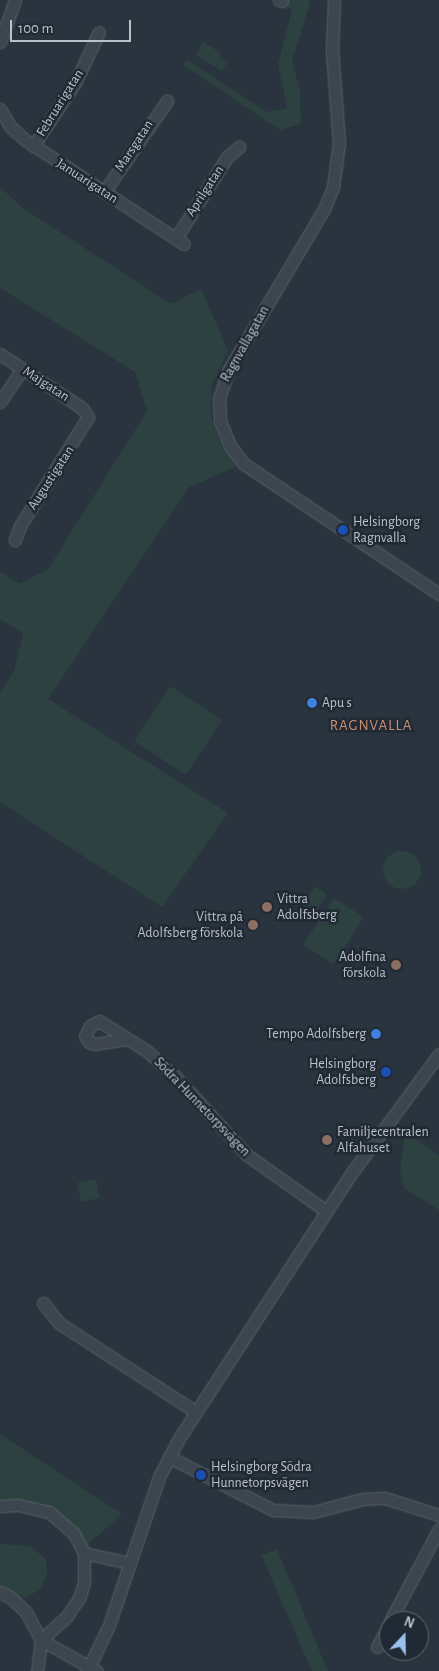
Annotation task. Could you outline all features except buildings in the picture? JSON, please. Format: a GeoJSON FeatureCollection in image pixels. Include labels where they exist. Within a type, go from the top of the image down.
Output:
{"type":"FeatureCollection","features":[{"type":"Feature","properties":{"kind":"street"},"geometry":{"type":"LineString","coordinates":[[0,42],[15,0]]}},
{"type":"Feature","properties":{"kind":"street","name":"Ragnvallagatan"},"geometry":{"type":"LineString","coordinates":[[334,0],[332,50],[339,142],[333,187],[324,209],[228,371],[219,399],[220,421],[230,446],[244,464],[439,594]]}},
{"type":"Feature","properties":{"kind":"street","name":"Februarigatan"},"geometry":{"type":"LineString","coordinates":[[33,146],[75,83],[99,32]]}},
{"type":"Feature","properties":{"kind":"street","name":"Marsgatan"},"geometry":{"type":"LineString","coordinates":[[104,192],[167,101]]}},
{"type":"Feature","properties":{"kind":"street","name":"Januarigatan"},"geometry":{"type":"LineString","coordinates":[[0,110],[10,126],[33,146],[180,241]]}},
{"type":"Feature","properties":{"kind":"street","name":"Aprilgatan"},"geometry":{"type":"LineString","coordinates":[[180,241],[227,157],[238,147]]}},
{"type":"Feature","properties":{"kind":"street","name":"Majgatan"},"geometry":{"type":"LineString","coordinates":[[0,354],[82,408],[88,417]]}},
{"type":"Feature","properties":{"kind":"street"},"geometry":{"type":"LineString","coordinates":[[0,402],[22,369]]}},
{"type":"Feature","properties":{"kind":"street","name":"Augustigatan"},"geometry":{"type":"LineString","coordinates":[[15,540],[20,526],[88,417]]}},
{"type":"Feature","properties":{"kind":"street","name":"Södra Hunnetorpsvägen"},"geometry":{"type":"LineString","coordinates":[[126,1039],[165,1067],[247,1155],[326,1211]]}},
{"type":"Feature","properties":{"kind":"street"},"geometry":{"type":"LineString","coordinates":[[0,1592],[10,1597],[26,1612],[41,1640],[91,1669],[109,1625],[149,1506],[169,1457],[326,1211],[439,1054]]}},
{"type":"Feature","properties":{"kind":"street"},"geometry":{"type":"LineString","coordinates":[[42,1303],[59,1323],[196,1412]]}},
{"type":"Feature","properties":{"kind":"street"},"geometry":{"type":"LineString","coordinates":[[169,1457],[273,1510],[312,1512],[364,1499],[385,1498],[439,1515]]}},
{"type":"Feature","properties":{"kind":"street"},"geometry":{"type":"LineString","coordinates":[[0,1506],[18,1505],[49,1512],[74,1534],[84,1553],[84,1583],[79,1598],[67,1616],[41,1640],[37,1671]]}},
{"type":"Feature","properties":{"kind":"street"},"geometry":{"type":"LineString","coordinates":[[396,1611],[439,1528]]}},
{"type":"Feature","properties":{"kind":"street"},"geometry":{"type":"LineString","coordinates":[[84,1553],[130,1564]]}},
{"type":"Feature","properties":{"kind":"street"},"geometry":{"type":"LineString","coordinates":[[377,1647],[379,1643]]}},
{"type":"Feature","properties":{"kind":"green space"},"geometry":{"type":"Polygon","coordinates":[[[283,0],[309,0],[310,3],[292,61],[300,92],[301,124],[280,130],[183,65],[186,59],[267,112],[287,108],[278,64],[292,10],[282,3],[283,0]]]}},
{"type":"Feature","properties":{"kind":"green space"},"geometry":{"type":"Polygon","coordinates":[[[203,42],[221,53],[219,57],[227,63],[222,71],[196,55],[203,42]]]}},
{"type":"Feature","properties":{"kind":"green space"},"geometry":{"type":"Polygon","coordinates":[[[0,187],[23,208],[171,304],[201,289],[228,351],[211,388],[211,418],[223,448],[238,466],[189,487],[48,699],[228,813],[162,907],[0,802],[0,693],[14,671],[23,633],[0,619],[0,571],[19,584],[48,569],[147,411],[135,372],[0,288],[0,187]]]}},
{"type":"Feature","properties":{"kind":"green space"},"geometry":{"type":"Polygon","coordinates":[[[170,686],[222,720],[186,775],[134,741],[170,686]]]}},
{"type":"Feature","properties":{"kind":"green space"},"geometry":{"type":"Polygon","coordinates":[[[402,851],[409,852],[415,857],[420,863],[420,877],[415,883],[409,888],[402,889],[395,888],[389,883],[384,877],[383,870],[384,863],[389,857],[395,852],[402,851]]]}},
{"type":"Feature","properties":{"kind":"green space"},"geometry":{"type":"Polygon","coordinates":[[[315,886],[327,894],[313,917],[300,909],[315,886]]]}},
{"type":"Feature","properties":{"kind":"green space"},"geometry":{"type":"Polygon","coordinates":[[[334,898],[364,917],[334,964],[303,945],[334,898]]]}},
{"type":"Feature","properties":{"kind":"green space"},"geometry":{"type":"Polygon","coordinates":[[[405,1133],[439,1155],[439,1210],[404,1188],[400,1170],[405,1133]]]}},
{"type":"Feature","properties":{"kind":"green space"},"geometry":{"type":"Polygon","coordinates":[[[96,1179],[100,1198],[81,1202],[77,1183],[96,1179]]]}},
{"type":"Feature","properties":{"kind":"green space"},"geometry":{"type":"Polygon","coordinates":[[[0,1434],[122,1514],[85,1547],[60,1514],[0,1501],[0,1434]]]}},
{"type":"Feature","properties":{"kind":"green space"},"geometry":{"type":"Polygon","coordinates":[[[0,1544],[30,1546],[46,1559],[47,1574],[41,1589],[20,1601],[0,1589],[0,1544]]]}},
{"type":"Feature","properties":{"kind":"green space"},"geometry":{"type":"Polygon","coordinates":[[[277,1549],[328,1671],[312,1671],[261,1555],[277,1549]]]}},
{"type":"Feature","properties":{"kind":"place","name":"Helsingborg Ragnvalla"},"geometry":{"type":"Point","coordinates":[343,530]}},
{"type":"Feature","properties":{"kind":"place","name":"Apu s"},"geometry":{"type":"Point","coordinates":[312,703]}},
{"type":"Feature","properties":{"kind":"place","name":"Vittra Adolfsberg"},"geometry":{"type":"Point","coordinates":[267,907]}},
{"type":"Feature","properties":{"kind":"place","name":"Vittra på Adolfsberg förskola"},"geometry":{"type":"Point","coordinates":[253,925]}},
{"type":"Feature","properties":{"kind":"place","name":"Adolfina förskola"},"geometry":{"type":"Point","coordinates":[396,965]}},
{"type":"Feature","properties":{"kind":"place","name":"Tempo Adolfsberg"},"geometry":{"type":"Point","coordinates":[376,1034]}},
{"type":"Feature","properties":{"kind":"place","name":"Helsingborg Adolfsberg"},"geometry":{"type":"Point","coordinates":[386,1072]}},
{"type":"Feature","properties":{"kind":"place","name":"Familjecentralen Alfahuset"},"geometry":{"type":"Point","coordinates":[327,1140]}},
{"type":"Feature","properties":{"kind":"place","name":"Helsingborg Södra Hunnetorpsvägen"},"geometry":{"type":"Point","coordinates":[201,1475]}},
{"type":"Feature","properties":{"kind":"district","name":"RAGNVALLA"},"geometry":{"type":"Point","coordinates":[371,726]}}]}
